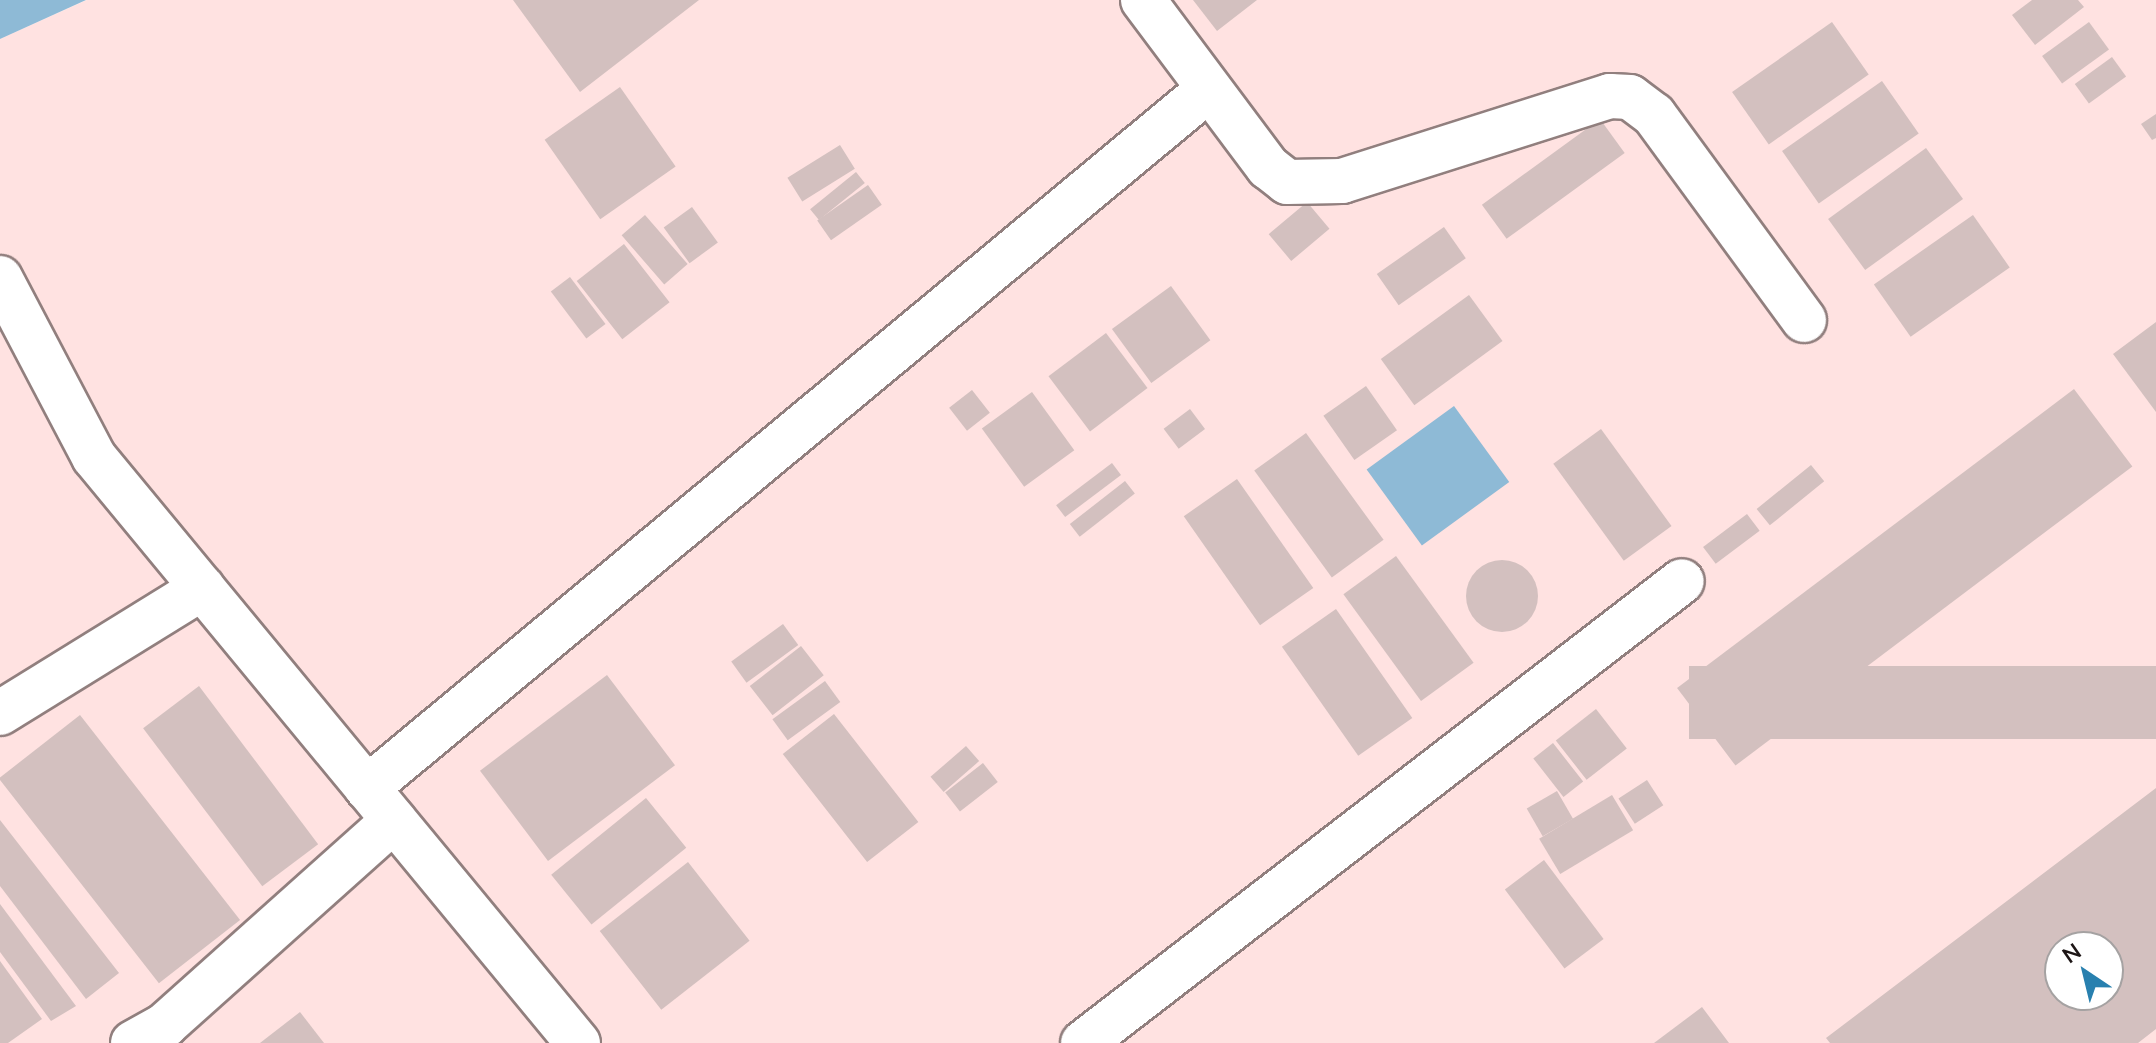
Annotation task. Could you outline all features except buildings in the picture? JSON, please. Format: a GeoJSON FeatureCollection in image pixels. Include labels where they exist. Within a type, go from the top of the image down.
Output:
{"type":"FeatureCollection","features":[{"type":"Feature","properties":{"kind":"street"},"geometry":{"type":"LineString","coordinates":[[1143,0],[1268,167],[1287,182],[1342,181],[1610,96],[1630,97],[1654,115],[1804,320]]}},
{"type":"Feature","properties":{"kind":"street"},"geometry":{"type":"LineString","coordinates":[[133,1043],[165,1025],[380,804],[1209,89]]}},
{"type":"Feature","properties":{"kind":"street"},"geometry":{"type":"LineString","coordinates":[[0,278],[94,457],[578,1043]]}},
{"type":"Feature","properties":{"kind":"street"},"geometry":{"type":"LineString","coordinates":[[1083,1043],[1682,581]]}},
{"type":"Feature","properties":{"kind":"street"},"geometry":{"type":"LineString","coordinates":[[0,713],[202,588]]}},
{"type":"Feature","properties":{"kind":"shaded area"},"geometry":{"type":"Polygon","coordinates":[[[87,0],[2156,0],[2156,1043],[0,1043],[0,39],[87,0]]]}},
{"type":"Feature","properties":{"kind":"water"},"geometry":{"type":"Polygon","coordinates":[[[0,0],[86,0],[0,39],[0,0]]]}},
{"type":"Feature","properties":{"kind":"water"},"geometry":{"type":"Polygon","coordinates":[[[1454,406],[1509,482],[1422,546],[1367,469],[1454,406]]]}}]}
